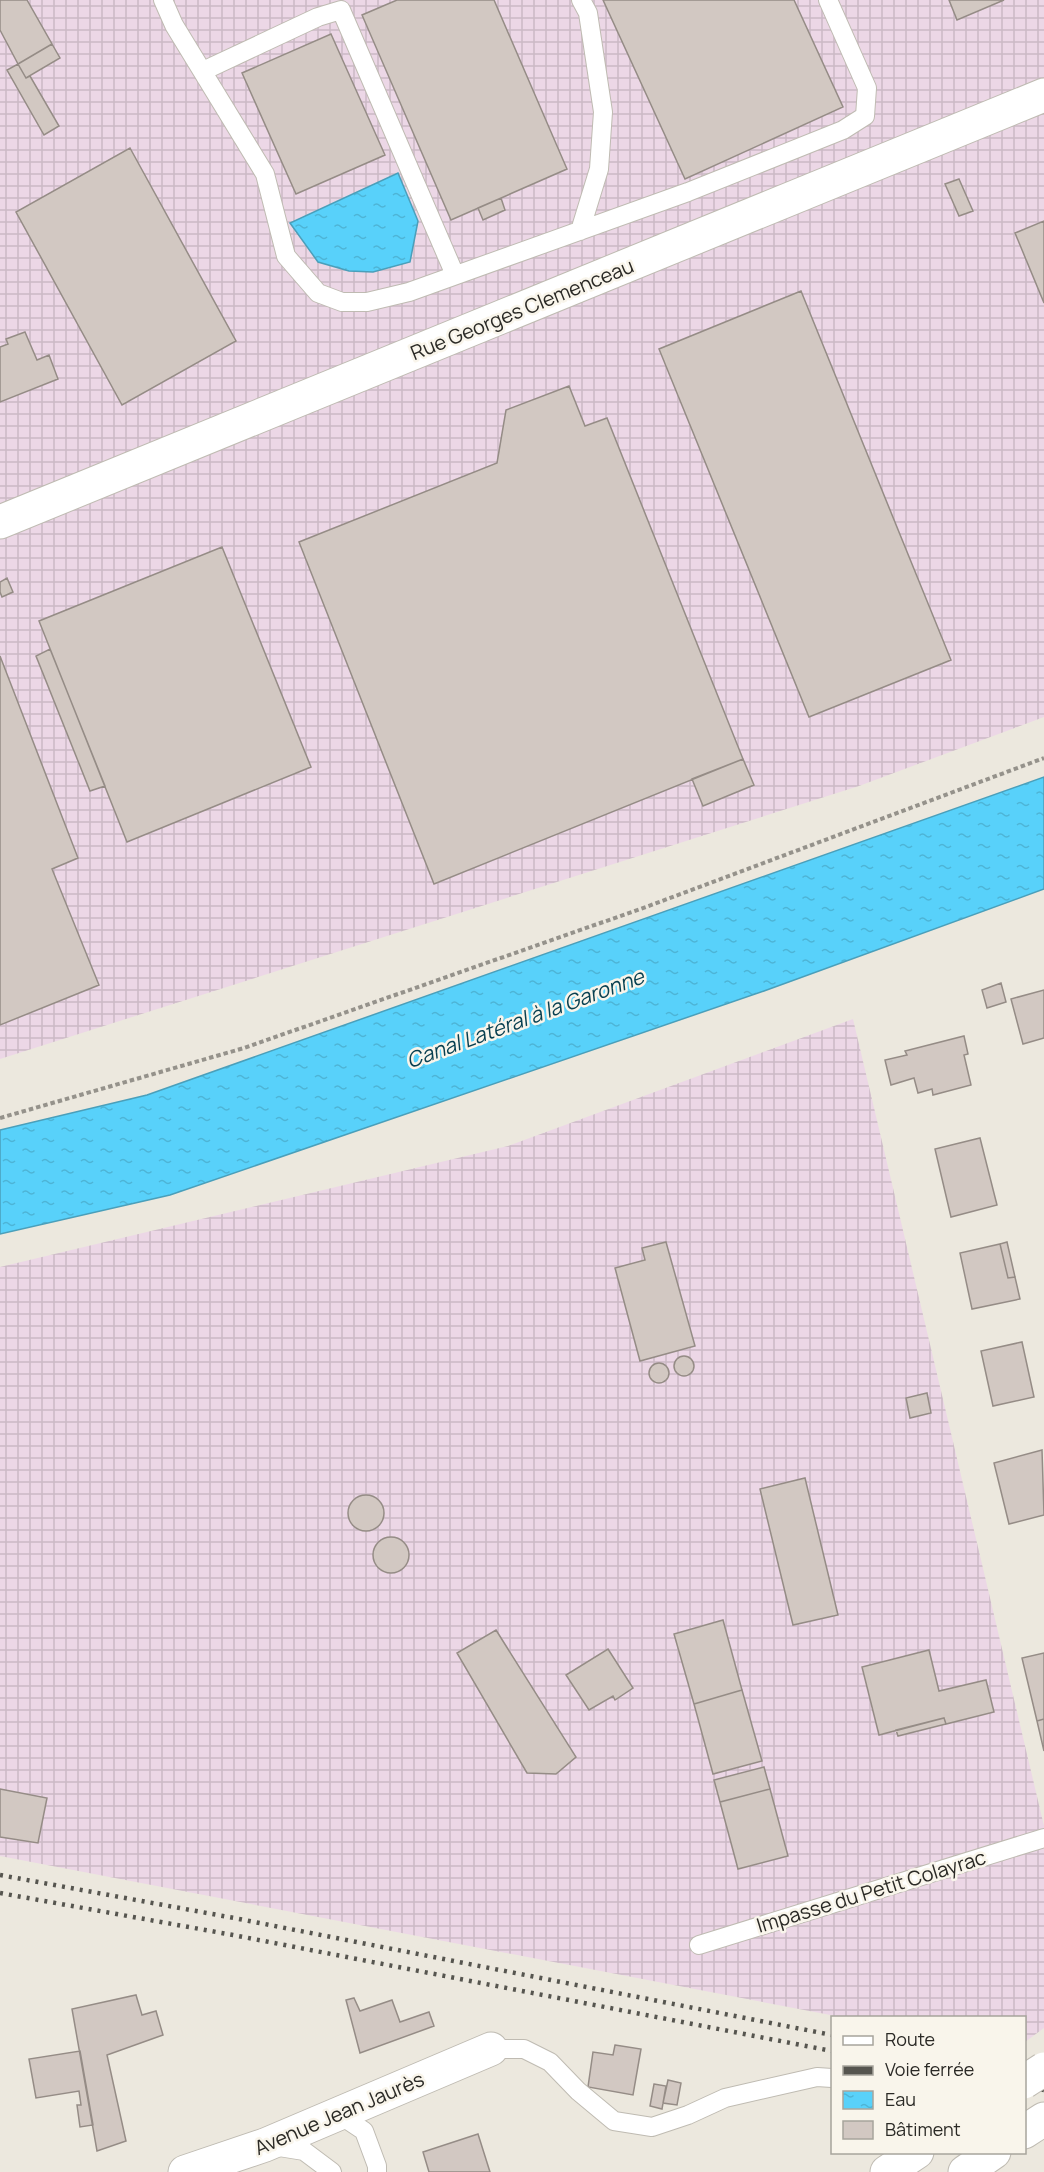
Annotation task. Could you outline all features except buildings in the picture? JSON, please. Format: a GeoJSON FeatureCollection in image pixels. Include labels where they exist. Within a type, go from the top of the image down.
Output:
{"type":"FeatureCollection","features":[{"type":"Feature","properties":{"kind":"street","name":"Rue Georges Clemenceau"},"geometry":{"type":"LineString","coordinates":[[0,522],[1044,95]]}},
{"type":"Feature","properties":{"kind":"street","name":"Avenue Jean Jaurès"},"geometry":{"type":"LineString","coordinates":[[185,2172],[265,2145],[491,2049]]}},
{"type":"Feature","properties":{"kind":"street"},"geometry":{"type":"LineString","coordinates":[[1026,2081],[1044,2069]]}},
{"type":"Feature","properties":{"kind":"street"},"geometry":{"type":"LineString","coordinates":[[1026,2131],[1044,2119]]}},
{"type":"Feature","properties":{"kind":"street"},"geometry":{"type":"LineString","coordinates":[[887,2172],[914,2154]]}},
{"type":"Feature","properties":{"kind":"street"},"geometry":{"type":"LineString","coordinates":[[965,2172],[991,2154]]}},
{"type":"Feature","properties":{"kind":"lane"},"geometry":{"type":"LineString","coordinates":[[163,0],[174,25],[265,174],[286,256],[318,293],[342,303],[367,302],[409,292],[688,192],[843,130],[865,116],[867,88],[828,0]]}},
{"type":"Feature","properties":{"kind":"lane"},"geometry":{"type":"LineString","coordinates":[[580,231],[599,169],[603,112],[588,13],[581,0]]}},
{"type":"Feature","properties":{"kind":"lane"},"geometry":{"type":"LineString","coordinates":[[202,71],[318,16],[341,10],[455,275]]}},
{"type":"Feature","properties":{"kind":"lane","name":"Impasse du Petit Colayrac"},"geometry":{"type":"LineString","coordinates":[[699,1945],[1044,1838]]}},
{"type":"Feature","properties":{"kind":"lane"},"geometry":{"type":"LineString","coordinates":[[491,2049],[524,2049],[550,2062],[578,2091],[614,2121],[652,2127],[688,2115],[725,2098],[817,2077],[831,2078]]}},
{"type":"Feature","properties":{"kind":"lane"},"geometry":{"type":"LineString","coordinates":[[337,2113],[364,2131],[377,2166],[377,2172]]}},
{"type":"Feature","properties":{"kind":"lane"},"geometry":{"type":"LineString","coordinates":[[265,2145],[304,2151],[332,2172]]}},
{"type":"Feature","properties":{"kind":"path"},"geometry":{"type":"LineString","coordinates":[[0,1118],[244,1048],[646,907],[1044,758]]}},
{"type":"Feature","properties":{"kind":"shaded area"},"geometry":{"type":"Polygon","coordinates":[[[0,0],[1044,0],[1044,717],[859,786],[0,1059],[0,0]]]}},
{"type":"Feature","properties":{"kind":"shaded area"},"geometry":{"type":"Polygon","coordinates":[[[853,1019],[1044,1826],[1044,2028],[1026,2041],[1026,2016],[836,2016],[0,1856],[0,1267],[508,1146],[853,1019]]]}},
{"type":"Feature","properties":{"kind":"water"},"geometry":{"type":"Polygon","coordinates":[[[398,173],[418,221],[410,262],[373,272],[349,271],[318,262],[290,223],[398,173]]]}},
{"type":"Feature","properties":{"kind":"water","name":"Canal Latéral à la Garonne"},"geometry":{"type":"Polygon","coordinates":[[[1044,777],[1044,889],[764,991],[170,1195],[0,1234],[0,1130],[147,1095],[1044,777]]]}},
{"type":"Feature","properties":{"kind":"railway"},"geometry":{"type":"LineString","coordinates":[[0,1875],[234,1918],[831,2035]]}},
{"type":"Feature","properties":{"kind":"railway"},"geometry":{"type":"LineString","coordinates":[[0,1893],[233,1935],[831,2051]]}},
{"type":"Feature","properties":{"kind":"railway"},"geometry":{"type":"LineString","coordinates":[[1026,2072],[1044,2076]]}},
{"type":"Feature","properties":{"kind":"railway"},"geometry":{"type":"LineString","coordinates":[[1026,2086],[1044,2090]]}}]}
